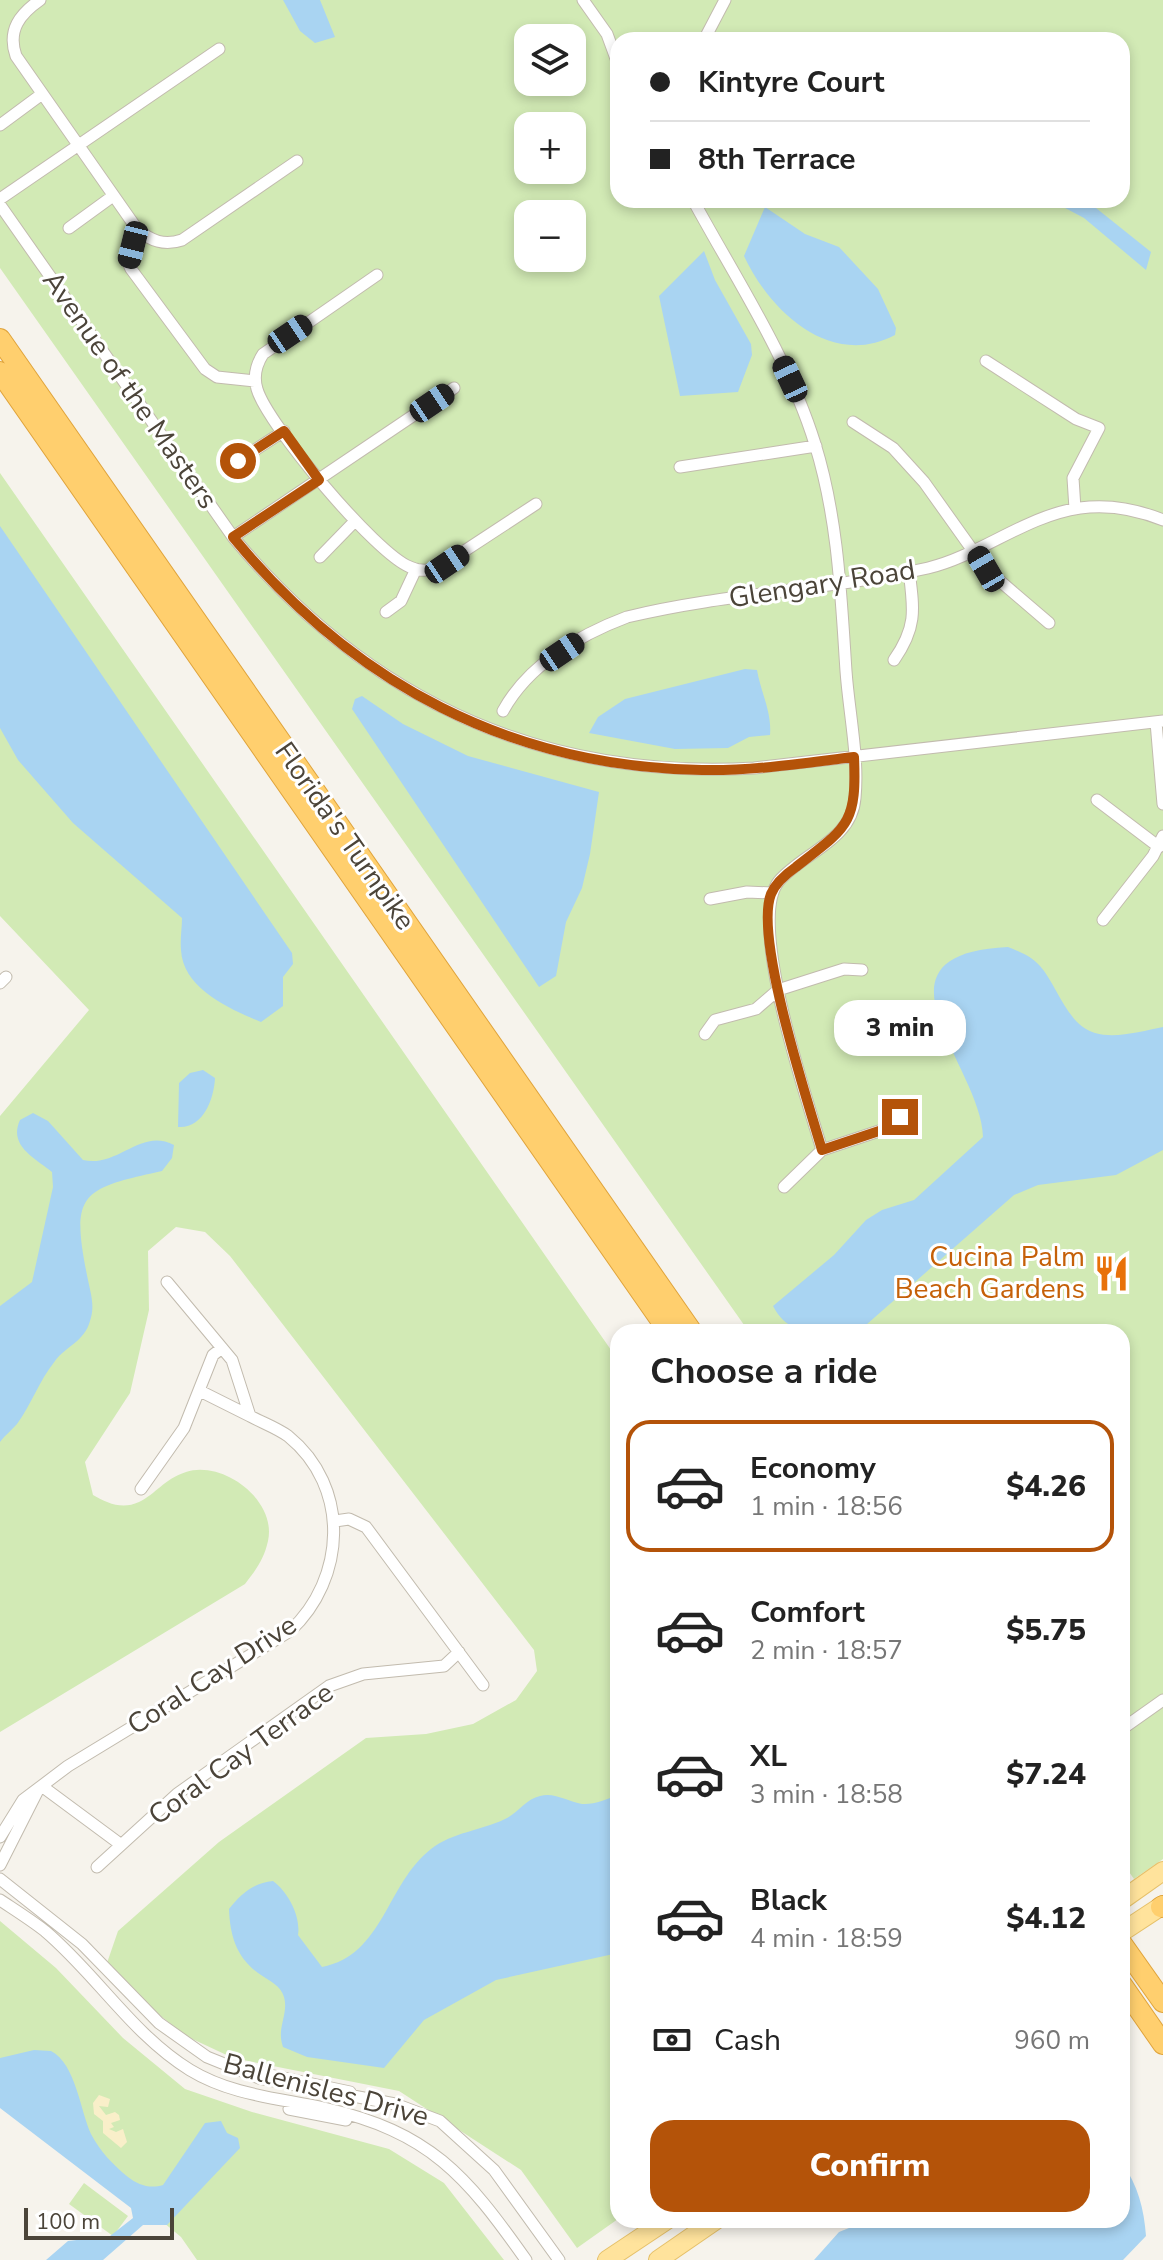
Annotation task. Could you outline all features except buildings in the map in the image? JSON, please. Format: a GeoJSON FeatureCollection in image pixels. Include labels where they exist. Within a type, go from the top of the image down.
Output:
{"type":"FeatureCollection","features":[{"type":"Feature","properties":{"kind":"highway","name":"Florida's Turnpike"},"geometry":{"type":"LineString","coordinates":[[0,339],[686,1324]]}},
{"type":"Feature","properties":{"kind":"highway","name":"Florida's Turnpike"},"geometry":{"type":"LineString","coordinates":[[0,372],[663,1324]]}},
{"type":"Feature","properties":{"kind":"highway"},"geometry":{"type":"LineString","coordinates":[[1130,1955],[1163,2002]]}},
{"type":"Feature","properties":{"kind":"highway"},"geometry":{"type":"LineString","coordinates":[[1130,1997],[1163,2044]]}},
{"type":"Feature","properties":{"kind":"main road"},"geometry":{"type":"LineString","coordinates":[[1130,1894],[1163,1871]]}},
{"type":"Feature","properties":{"kind":"main road"},"geometry":{"type":"LineString","coordinates":[[1130,1927],[1158,1908]]}},
{"type":"Feature","properties":{"kind":"main road"},"geometry":{"type":"LineString","coordinates":[[607,2260],[655,2228]]}},
{"type":"Feature","properties":{"kind":"main road"},"geometry":{"type":"LineString","coordinates":[[658,2260],[704,2228]]}},
{"type":"Feature","properties":{"kind":"street"},"geometry":{"type":"LineString","coordinates":[[40,0],[19,18],[12,42],[16,56],[137,229],[154,241],[182,240],[297,161]]}},
{"type":"Feature","properties":{"kind":"street"},"geometry":{"type":"LineString","coordinates":[[583,0],[610,42]]}},
{"type":"Feature","properties":{"kind":"street"},"geometry":{"type":"LineString","coordinates":[[708,32],[725,0]]}},
{"type":"Feature","properties":{"kind":"street"},"geometry":{"type":"LineString","coordinates":[[0,199],[219,49]]}},
{"type":"Feature","properties":{"kind":"street"},"geometry":{"type":"LineString","coordinates":[[0,125],[42,94]]}},
{"type":"Feature","properties":{"kind":"street"},"geometry":{"type":"LineString","coordinates":[[69,228],[113,196]]}},
{"type":"Feature","properties":{"kind":"street","name":"Avenue of the Masters"},"geometry":{"type":"LineString","coordinates":[[0,205],[233,537],[287,599],[355,656],[406,689],[494,732],[592,759],[666,769],[742,769],[1159,722]]}},
{"type":"Feature","properties":{"kind":"street"},"geometry":{"type":"LineString","coordinates":[[697,208],[782,363],[816,446],[833,518],[855,798],[845,825],[784,876],[772,893],[767,920],[778,990],[822,1150]]}},
{"type":"Feature","properties":{"kind":"street"},"geometry":{"type":"LineString","coordinates":[[137,229],[128,262],[131,269],[210,374],[255,381]]}},
{"type":"Feature","properties":{"kind":"street"},"geometry":{"type":"LineString","coordinates":[[377,275],[268,349],[257,366],[255,381],[262,400],[319,480],[355,521],[401,563],[416,569],[433,570],[447,564],[536,504]]}},
{"type":"Feature","properties":{"kind":"street"},"geometry":{"type":"LineString","coordinates":[[986,361],[1076,419],[1099,428],[1073,478],[1075,509]]}},
{"type":"Feature","properties":{"kind":"street"},"geometry":{"type":"LineString","coordinates":[[233,537],[454,388]]}},
{"type":"Feature","properties":{"kind":"street"},"geometry":{"type":"LineString","coordinates":[[853,422],[893,448],[912,467],[994,579],[1029,603],[1049,623]]}},
{"type":"Feature","properties":{"kind":"street"},"geometry":{"type":"LineString","coordinates":[[238,461],[284,431]]}},
{"type":"Feature","properties":{"kind":"street"},"geometry":{"type":"LineString","coordinates":[[680,467],[816,446]]}},
{"type":"Feature","properties":{"kind":"street","name":"Glengary Road"},"geometry":{"type":"LineString","coordinates":[[503,711],[532,672],[606,625],[650,611],[909,571],[976,552],[1040,519],[1075,509],[1118,507],[1163,520]]}},
{"type":"Feature","properties":{"kind":"street"},"geometry":{"type":"LineString","coordinates":[[320,557],[355,521]]}},
{"type":"Feature","properties":{"kind":"street"},"geometry":{"type":"LineString","coordinates":[[386,612],[401,601],[416,569]]}},
{"type":"Feature","properties":{"kind":"street"},"geometry":{"type":"LineString","coordinates":[[894,660],[911,636],[914,606],[909,571]]}},
{"type":"Feature","properties":{"kind":"street"},"geometry":{"type":"LineString","coordinates":[[1159,722],[1163,804]]}},
{"type":"Feature","properties":{"kind":"street"},"geometry":{"type":"LineString","coordinates":[[1097,800],[1161,842],[1103,920]]}},
{"type":"Feature","properties":{"kind":"street"},"geometry":{"type":"LineString","coordinates":[[710,899],[747,892],[772,893]]}},
{"type":"Feature","properties":{"kind":"street"},"geometry":{"type":"LineString","coordinates":[[705,1034],[715,1020],[756,1009],[778,990],[844,969],[862,970]]}},
{"type":"Feature","properties":{"kind":"street"},"geometry":{"type":"LineString","coordinates":[[784,1187],[822,1150],[885,1129],[900,1117]]}},
{"type":"Feature","properties":{"kind":"street"},"geometry":{"type":"LineString","coordinates":[[167,1282],[236,1367],[250,1416]]}},
{"type":"Feature","properties":{"kind":"street"},"geometry":{"type":"LineString","coordinates":[[141,1489],[170,1453],[200,1391],[213,1355],[222,1348]]}},
{"type":"Feature","properties":{"kind":"street","name":"Coral Cay Drive"},"geometry":{"type":"LineString","coordinates":[[0,1837],[23,1800],[68,1766],[290,1631],[309,1610],[329,1572],[335,1521],[328,1496],[309,1458],[287,1436],[200,1391]]}},
{"type":"Feature","properties":{"kind":"street"},"geometry":{"type":"LineString","coordinates":[[335,1521],[349,1519],[366,1527],[483,1685]]}},
{"type":"Feature","properties":{"kind":"street","name":"Coral Cay Terrace"},"geometry":{"type":"LineString","coordinates":[[97,1867],[177,1794],[329,1686],[363,1674],[444,1666],[459,1652]]}},
{"type":"Feature","properties":{"kind":"street"},"geometry":{"type":"LineString","coordinates":[[1130,1723],[1163,1700]]}},
{"type":"Feature","properties":{"kind":"street","name":"Coral Cay Drive"},"geometry":{"type":"LineString","coordinates":[[0,1865],[40,1788]]}},
{"type":"Feature","properties":{"kind":"street","name":"Coral Cay Terrace"},"geometry":{"type":"LineString","coordinates":[[40,1788],[120,1844]]}},
{"type":"Feature","properties":{"kind":"street","name":"Ballenisles Drive"},"geometry":{"type":"LineString","coordinates":[[0,1879],[82,1944],[183,2042],[207,2057],[304,2089],[395,2104],[440,2121],[503,2181],[559,2260]]}},
{"type":"Feature","properties":{"kind":"street","name":"Ballenisles Drive"},"geometry":{"type":"LineString","coordinates":[[0,1900],[45,1931],[172,2057],[192,2071],[250,2096],[302,2104],[419,2140],[454,2168],[484,2201],[526,2260]]}},
{"type":"Feature","properties":{"kind":"street"},"geometry":{"type":"LineString","coordinates":[[249,2073],[282,2075],[332,2086],[377,2102]]}},
{"type":"Feature","properties":{"kind":"street"},"geometry":{"type":"LineString","coordinates":[[302,2104],[304,2089]]}},
{"type":"Feature","properties":{"kind":"street"},"geometry":{"type":"LineString","coordinates":[[250,2096],[325,2118],[373,2124]]}},
{"type":"Feature","properties":{"kind":"street"},"geometry":{"type":"LineString","coordinates":[[388,2129],[388,2116],[395,2104]]}},
{"type":"Feature","properties":{"kind":"green space"},"geometry":{"type":"Polygon","coordinates":[[[0,0],[1163,0],[1163,1859],[1134,1879],[1130,1873],[1130,1324],[743,1324],[0,268],[0,0]]]}},
{"type":"Feature","properties":{"kind":"green space"},"geometry":{"type":"Polygon","coordinates":[[[0,473],[610,1349],[610,2225],[577,2248],[521,2170],[399,2091],[233,2058],[188,2037],[158,2014],[107,1963],[118,1931],[219,1842],[366,1738],[426,1734],[473,1724],[516,1700],[537,1671],[534,1650],[230,1256],[205,1232],[176,1227],[148,1251],[149,1310],[130,1393],[85,1462],[93,1495],[121,1505],[139,1502],[186,1472],[216,1472],[231,1478],[256,1498],[264,1511],[269,1526],[264,1553],[245,1584],[0,1732],[0,1116],[89,1010],[0,916],[0,473]]]}},
{"type":"Feature","properties":{"kind":"green space"},"geometry":{"type":"Polygon","coordinates":[[[0,1921],[56,1968],[123,2038],[185,2089],[252,2112],[389,2149],[444,2183],[504,2260],[197,2260],[181,2237],[0,2087],[0,1921]]]}},
{"type":"Feature","properties":{"kind":"green space"},"geometry":{"type":"Polygon","coordinates":[[[84,2183],[128,2216],[113,2236],[69,2204],[84,2183]]]}},
{"type":"Feature","properties":{"kind":"sand"},"geometry":{"type":"Polygon","coordinates":[[[99,2095],[110,2099],[108,2107],[99,2106],[106,2115],[115,2112],[119,2115],[120,2120],[111,2123],[114,2127],[109,2129],[116,2132],[123,2129],[127,2142],[121,2148],[103,2133],[103,2121],[94,2114],[93,2103],[99,2095]]]}},
{"type":"Feature","properties":{"kind":"water"},"geometry":{"type":"Polygon","coordinates":[[[283,0],[320,0],[335,37],[315,43],[300,31],[283,0]]]}},
{"type":"Feature","properties":{"kind":"water"},"geometry":{"type":"Polygon","coordinates":[[[766,208],[805,234],[839,247],[878,289],[896,328],[895,335],[871,344],[848,345],[826,340],[786,315],[755,277],[744,256],[766,208]]]}},
{"type":"Feature","properties":{"kind":"water"},"geometry":{"type":"Polygon","coordinates":[[[1065,208],[1096,208],[1151,252],[1146,270],[1084,218],[1065,208]]]}},
{"type":"Feature","properties":{"kind":"water"},"geometry":{"type":"Polygon","coordinates":[[[704,251],[715,280],[751,344],[752,355],[738,392],[680,396],[659,296],[704,251]]]}},
{"type":"Feature","properties":{"kind":"water"},"geometry":{"type":"Polygon","coordinates":[[[0,526],[292,953],[293,964],[283,977],[283,1006],[261,1022],[210,996],[190,976],[181,946],[182,918],[73,823],[18,760],[0,728],[0,526]]]}},
{"type":"Feature","properties":{"kind":"water"},"geometry":{"type":"Polygon","coordinates":[[[745,669],[757,670],[768,710],[770,735],[749,737],[728,748],[675,749],[589,733],[598,717],[625,699],[745,669]]]}},
{"type":"Feature","properties":{"kind":"water"},"geometry":{"type":"Polygon","coordinates":[[[362,696],[403,724],[468,756],[599,792],[590,854],[582,888],[566,922],[556,976],[539,987],[352,709],[355,699],[362,696]]]}},
{"type":"Feature","properties":{"kind":"water"},"geometry":{"type":"Polygon","coordinates":[[[1008,947],[1029,957],[1046,974],[1077,1022],[1095,1033],[1129,1034],[1163,1027],[1163,1150],[1116,1175],[1038,1185],[1014,1195],[867,1324],[789,1324],[773,1306],[834,1255],[866,1220],[882,1210],[914,1200],[983,1137],[978,1109],[939,1018],[934,992],[941,970],[964,954],[1008,947]]]}},
{"type":"Feature","properties":{"kind":"water"},"geometry":{"type":"Polygon","coordinates":[[[203,1070],[215,1078],[206,1111],[194,1123],[178,1127],[179,1083],[190,1073],[203,1070]]]}},
{"type":"Feature","properties":{"kind":"water"},"geometry":{"type":"Polygon","coordinates":[[[33,1113],[48,1121],[83,1160],[107,1158],[151,1141],[174,1145],[172,1158],[162,1171],[113,1183],[98,1190],[88,1200],[82,1212],[80,1229],[92,1300],[90,1321],[84,1334],[55,1361],[22,1417],[0,1442],[0,1306],[32,1282],[53,1187],[52,1172],[25,1150],[18,1137],[20,1120],[33,1113]]]}},
{"type":"Feature","properties":{"kind":"water"},"geometry":{"type":"Polygon","coordinates":[[[551,1795],[587,1804],[610,1798],[610,1955],[496,1980],[424,2020],[384,2068],[307,2057],[283,2047],[283,1993],[246,1962],[236,1946],[231,1929],[229,1909],[248,1890],[273,1881],[279,1886],[295,1912],[298,1935],[322,1967],[343,1960],[359,1948],[372,1934],[416,1864],[439,1843],[505,1819],[540,1796],[551,1795]]]}},
{"type":"Feature","properties":{"kind":"water"},"geometry":{"type":"Polygon","coordinates":[[[34,2050],[51,2051],[66,2066],[91,2134],[112,2163],[136,2182],[149,2186],[163,2185],[205,2123],[221,2121],[227,2133],[238,2138],[240,2148],[167,2225],[143,2225],[103,2260],[46,2260],[68,2241],[110,2236],[133,2218],[131,2208],[0,2108],[0,2058],[34,2050]]]}},
{"type":"Feature","properties":{"kind":"water"},"geometry":{"type":"Polygon","coordinates":[[[1130,2177],[1144,2216],[1146,2236],[1123,2260],[814,2260],[839,2232],[849,2228],[1130,2228],[1130,2177]]]}},
{"type":"Feature","properties":{"kind":"place","name":"Cucina Palm Beach Gardens"},"geometry":{"type":"Point","coordinates":[1111,1273]}},
{"type":"Feature","properties":{"kind":"route"},"geometry":{"type":"LineString","coordinates":[[238,461],[284,431],[319,480],[233,537],[287,599],[315,624],[386,677],[455,715],[529,744],[592,759],[666,769],[754,768],[854,757],[855,798],[852,812],[836,835],[780,881],[772,893],[767,920],[778,990],[822,1150],[844,1140],[885,1129],[900,1117]]}}]}
